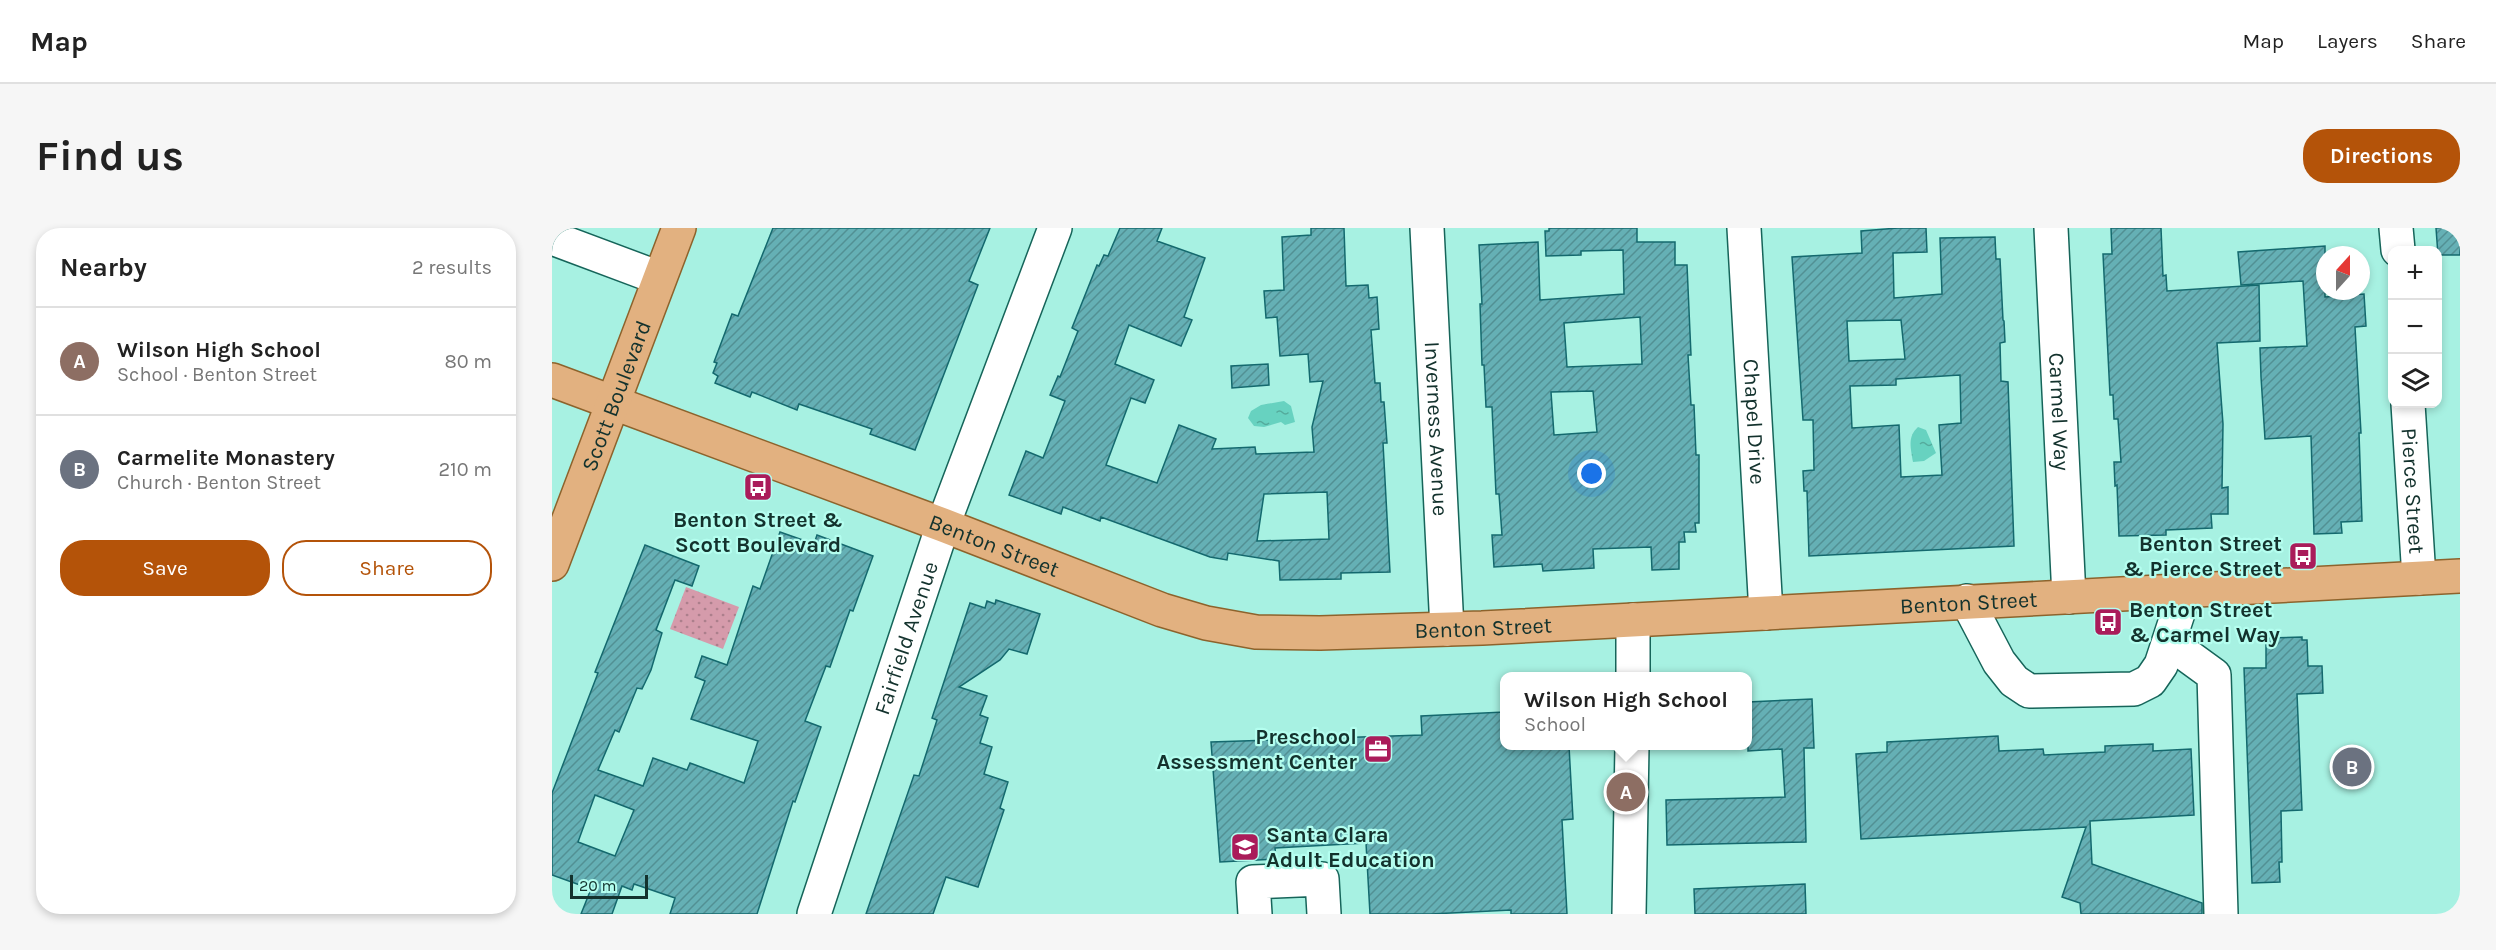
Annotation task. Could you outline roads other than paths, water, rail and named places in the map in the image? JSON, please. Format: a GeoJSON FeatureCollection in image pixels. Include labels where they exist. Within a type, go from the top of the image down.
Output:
{"type":"FeatureCollection","features":[{"type":"Feature","properties":{"kind":"main road","name":"Scott Boulevard"},"geometry":{"type":"LineString","coordinates":[[552,564],[679,228]]}},
{"type":"Feature","properties":{"kind":"main road","name":"Benton Street"},"geometry":{"type":"LineString","coordinates":[[552,380],[943,525],[1162,610],[1206,623],[1256,632],[1320,633],[1447,629],[2460,576]]}},
{"type":"Feature","properties":{"kind":"street","name":"Fairfield Avenue"},"geometry":{"type":"LineString","coordinates":[[814,914],[943,525],[1055,228]]}},
{"type":"Feature","properties":{"kind":"street","name":"Inverness Avenue"},"geometry":{"type":"LineString","coordinates":[[1427,228],[1447,629]]}},
{"type":"Feature","properties":{"kind":"street","name":"Chapel Drive"},"geometry":{"type":"LineString","coordinates":[[1744,228],[1766,613]]}},
{"type":"Feature","properties":{"kind":"street","name":"Carmel Way"},"geometry":{"type":"LineString","coordinates":[[2051,228],[2069,597]]}},
{"type":"Feature","properties":{"kind":"street"},"geometry":{"type":"LineString","coordinates":[[2396,228],[2398,246]]}},
{"type":"Feature","properties":{"kind":"street"},"geometry":{"type":"LineString","coordinates":[[552,238],[659,278]]}},
{"type":"Feature","properties":{"kind":"street","name":"Pierce Street"},"geometry":{"type":"LineString","coordinates":[[2408,408],[2419,578]]}},
{"type":"Feature","properties":{"kind":"street"},"geometry":{"type":"LineString","coordinates":[[1967,601],[1999,662],[2014,681],[2030,692],[2134,689],[2150,681],[2162,665],[2185,592]]}},
{"type":"Feature","properties":{"kind":"street"},"geometry":{"type":"LineString","coordinates":[[1633,620],[1633,672]]}},
{"type":"Feature","properties":{"kind":"street"},"geometry":{"type":"LineString","coordinates":[[2170,643],[2214,675],[2221,914]]}},
{"type":"Feature","properties":{"kind":"street"},"geometry":{"type":"LineString","coordinates":[[1629,914],[1632,750]]}},
{"type":"Feature","properties":{"kind":"street"},"geometry":{"type":"LineString","coordinates":[[1255,914],[1253,882],[1322,879],[1324,914]]}},
{"type":"Feature","properties":{"kind":"water"},"geometry":{"type":"Polygon","coordinates":[[[1284,401],[1291,406],[1295,422],[1285,425],[1281,422],[1264,427],[1254,426],[1248,418],[1251,411],[1261,405],[1284,401]]]}},
{"type":"Feature","properties":{"kind":"water"},"geometry":{"type":"Polygon","coordinates":[[[1918,427],[1926,430],[1936,453],[1924,461],[1913,462],[1911,439],[1918,427]]]}},
{"type":"Feature","properties":{"kind":"place","name":"Benton Street & Scott Boulevard"},"geometry":{"type":"Point","coordinates":[758,487]}},
{"type":"Feature","properties":{"kind":"place","name":"Benton Street & Pierce Street"},"geometry":{"type":"Point","coordinates":[2303,556]}},
{"type":"Feature","properties":{"kind":"place","name":"Benton Street & Carmel Way"},"geometry":{"type":"Point","coordinates":[2108,622]}},
{"type":"Feature","properties":{"kind":"place","name":"Preschool Assessment Center"},"geometry":{"type":"Point","coordinates":[1378,749]}},
{"type":"Feature","properties":{"kind":"place","name":"Carmelite Monastery"},"geometry":{"type":"Point","coordinates":[2352,767]}},
{"type":"Feature","properties":{"kind":"place","name":"Wilson High School"},"geometry":{"type":"Point","coordinates":[1626,792]}},
{"type":"Feature","properties":{"kind":"place","name":"Santa Clara Adult Education"},"geometry":{"type":"Point","coordinates":[1245,847]}}]}
